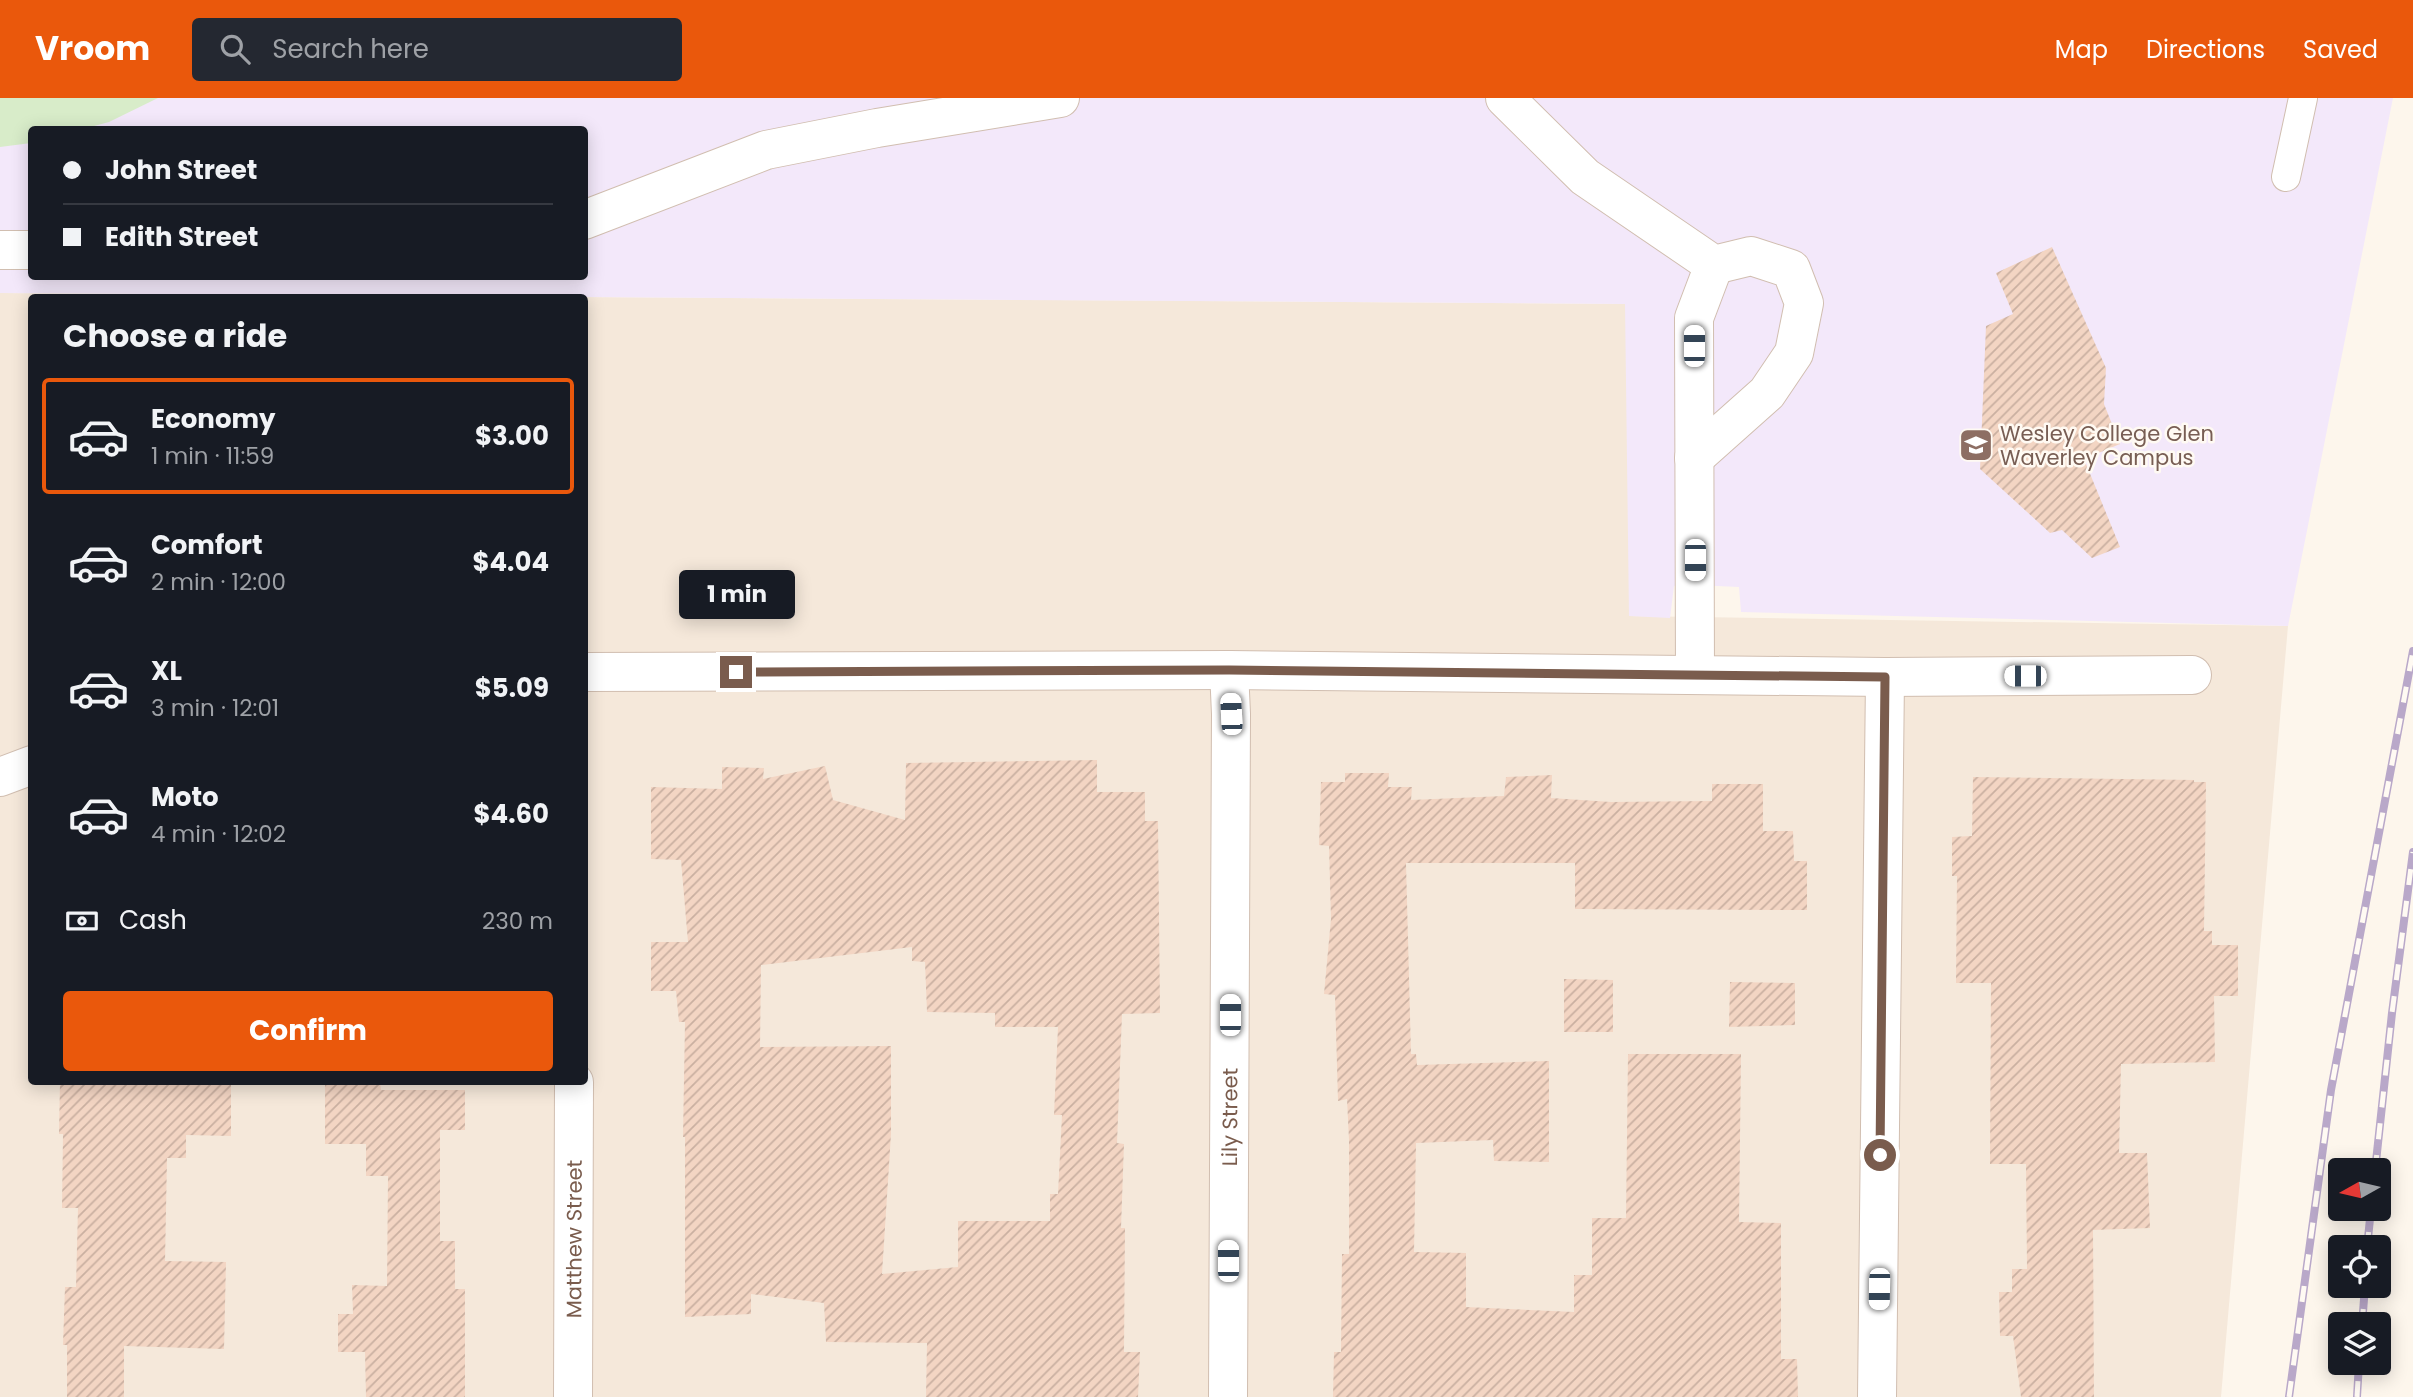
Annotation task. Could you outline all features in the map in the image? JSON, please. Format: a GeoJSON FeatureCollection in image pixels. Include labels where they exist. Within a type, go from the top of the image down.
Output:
{"type":"FeatureCollection","features":[{"type":"Feature","properties":{"kind":"street"},"geometry":{"type":"LineString","coordinates":[[588,218],[766,150],[877,128],[1059,98]]}},
{"type":"Feature","properties":{"kind":"street"},"geometry":{"type":"LineString","coordinates":[[1505,98],[1585,177],[1714,265],[1751,257],[1791,270],[1804,303],[1794,353],[1767,393],[1694,458]]}},
{"type":"Feature","properties":{"kind":"street"},"geometry":{"type":"LineString","coordinates":[[0,250],[28,250]]}},
{"type":"Feature","properties":{"kind":"street"},"geometry":{"type":"LineString","coordinates":[[1695,675],[1694,318],[1714,265]]}},
{"type":"Feature","properties":{"kind":"street"},"geometry":{"type":"LineString","coordinates":[[588,672],[1229,670],[1885,677],[2192,675]]}},
{"type":"Feature","properties":{"kind":"street","name":"Lily Street"},"geometry":{"type":"LineString","coordinates":[[1228,1397],[1229,670]]}},
{"type":"Feature","properties":{"kind":"street"},"geometry":{"type":"LineString","coordinates":[[1877,1397],[1885,677]]}},
{"type":"Feature","properties":{"kind":"street"},"geometry":{"type":"LineString","coordinates":[[0,777],[28,766]]}},
{"type":"Feature","properties":{"kind":"street","name":"Matthew Street"},"geometry":{"type":"LineString","coordinates":[[573,1397],[574,1085]]}},
{"type":"Feature","properties":{"kind":"lane"},"geometry":{"type":"LineString","coordinates":[[2286,177],[2303,98]]}},
{"type":"Feature","properties":{"kind":"shaded area","name":"Wesley College Glen Waverley Campus"},"geometry":{"type":"Polygon","coordinates":[[[0,98],[2393,98],[2288,626],[1741,612],[1739,587],[1695,585],[1674,586],[1670,618],[1629,616],[1625,304],[588,297],[588,294],[0,293],[0,98]]]}},
{"type":"Feature","properties":{"kind":"shaded area"},"geometry":{"type":"Polygon","coordinates":[[[0,293],[148,294],[28,294],[28,1085],[588,1085],[588,297],[1626,304],[1630,616],[2288,626],[2221,1397],[0,1397],[0,293]]]}},
{"type":"Feature","properties":{"kind":"green space"},"geometry":{"type":"Polygon","coordinates":[[[0,98],[158,98],[109,122],[94,126],[28,126],[28,143],[0,147],[0,98]]]}},
{"type":"Feature","properties":{"kind":"building"},"geometry":{"type":"Polygon","coordinates":[[[2052,247],[2106,368],[2104,404],[2120,444],[2084,459],[2120,547],[2092,558],[2062,530],[2050,533],[1980,469],[1986,326],[2013,314],[1996,273],[2052,247]]]}},
{"type":"Feature","properties":{"kind":"building"},"geometry":{"type":"Polygon","coordinates":[[[1097,760],[1097,792],[1145,792],[1145,821],[1158,821],[1160,1013],[1122,1014],[1117,1143],[1124,1144],[1121,1228],[1125,1228],[1124,1352],[1140,1352],[1138,1397],[926,1397],[927,1343],[826,1342],[824,1303],[751,1294],[751,1314],[685,1317],[685,1022],[679,1022],[676,991],[651,991],[651,942],[688,942],[681,860],[651,859],[651,787],[722,789],[722,767],[764,768],[763,779],[825,766],[833,800],[905,820],[906,763],[1097,760]],[[912,947],[761,965],[760,1047],[891,1046],[891,1134],[882,1274],[958,1267],[958,1221],[1050,1221],[1050,1194],[1058,1194],[1062,1115],[1054,1115],[1058,1027],[995,1027],[995,1013],[927,1012],[925,962],[912,961],[912,947]]]}},
{"type":"Feature","properties":{"kind":"building"},"geometry":{"type":"Polygon","coordinates":[[[1345,773],[1389,773],[1388,787],[1412,787],[1411,800],[1504,796],[1506,777],[1552,775],[1551,798],[1611,802],[1712,801],[1712,784],[1763,784],[1763,831],[1793,831],[1794,861],[1807,861],[1807,910],[1575,909],[1575,863],[1406,863],[1411,1054],[1416,1054],[1417,1065],[1549,1061],[1549,1162],[1494,1161],[1493,1140],[1416,1143],[1414,1252],[1466,1253],[1466,1307],[1574,1312],[1574,1275],[1592,1275],[1592,1218],[1626,1218],[1628,1054],[1741,1054],[1739,1222],[1781,1223],[1781,1359],[1797,1359],[1798,1397],[1333,1397],[1334,1352],[1341,1352],[1342,1254],[1349,1254],[1349,1140],[1347,1099],[1338,1101],[1335,995],[1324,994],[1331,919],[1329,846],[1319,845],[1321,782],[1345,782],[1345,773]]]}},
{"type":"Feature","properties":{"kind":"building"},"geometry":{"type":"Polygon","coordinates":[[[1973,777],[2206,782],[2204,931],[2212,931],[2212,945],[2238,945],[2238,996],[2214,996],[2215,1062],[2121,1064],[2119,1153],[2147,1153],[2150,1228],[2093,1230],[2094,1397],[2021,1397],[2013,1336],[2000,1336],[1999,1292],[2012,1292],[2012,1269],[2027,1269],[2026,1164],[1990,1164],[1991,983],[1956,983],[1957,876],[1952,876],[1952,837],[1972,836],[1973,777]]]}},
{"type":"Feature","properties":{"kind":"building"},"geometry":{"type":"Polygon","coordinates":[[[1564,979],[1613,980],[1613,1032],[1564,1032],[1564,979]]]}},
{"type":"Feature","properties":{"kind":"building"},"geometry":{"type":"Polygon","coordinates":[[[1730,982],[1795,983],[1795,1025],[1729,1027],[1730,982]]]}},
{"type":"Feature","properties":{"kind":"building"},"geometry":{"type":"Polygon","coordinates":[[[60,1085],[231,1085],[231,1136],[186,1135],[186,1158],[167,1158],[165,1261],[226,1262],[224,1349],[124,1346],[124,1397],[67,1397],[67,1345],[63,1345],[65,1287],[76,1287],[78,1208],[62,1208],[63,1134],[59,1134],[60,1085]]]}},
{"type":"Feature","properties":{"kind":"building"},"geometry":{"type":"Polygon","coordinates":[[[325,1085],[380,1085],[381,1090],[465,1090],[465,1130],[440,1130],[440,1241],[455,1241],[455,1289],[465,1289],[465,1397],[366,1397],[365,1352],[338,1352],[338,1314],[353,1314],[352,1285],[387,1286],[388,1176],[366,1176],[366,1144],[325,1144],[325,1085]]]}},
{"type":"Feature","properties":{"kind":"railway"},"geometry":{"type":"LineString","coordinates":[[2289,1397],[2331,1090],[2413,651]]}},
{"type":"Feature","properties":{"kind":"railway"},"geometry":{"type":"LineString","coordinates":[[2376,1158],[2413,852]]}},
{"type":"Feature","properties":{"kind":"railway"},"geometry":{"type":"LineString","coordinates":[[2368,1235],[2370,1222]]}},
{"type":"Feature","properties":{"kind":"railway"},"geometry":{"type":"LineString","coordinates":[[2363,1312],[2364,1298]]}},
{"type":"Feature","properties":{"kind":"railway"},"geometry":{"type":"LineString","coordinates":[[2357,1397],[2358,1375]]}},
{"type":"Feature","properties":{"kind":"place","name":"Wesley College Glen Waverley Campus"},"geometry":{"type":"Point","coordinates":[1976,445]}},
{"type":"Feature","properties":{"kind":"route"},"geometry":{"type":"LineString","coordinates":[[736,672],[1229,670],[1885,677],[1880,1155]]}}]}
